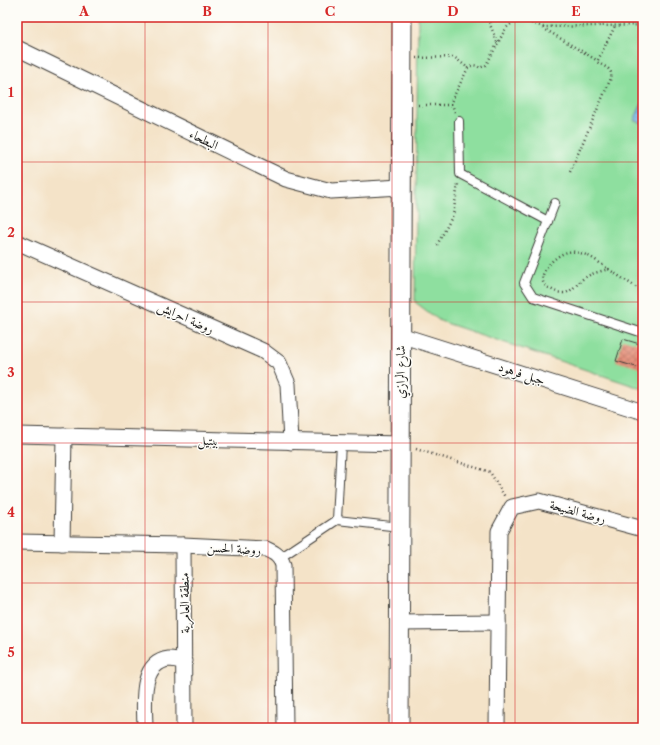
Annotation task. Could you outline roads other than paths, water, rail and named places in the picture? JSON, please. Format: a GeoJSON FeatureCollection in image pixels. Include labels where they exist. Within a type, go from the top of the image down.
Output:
{"type":"FeatureCollection","features":[{"type":"Feature","properties":{"kind":"street","name":"شارع الرازي"},"geometry":{"type":"LineString","coordinates":[[399,728],[402,18]]}},
{"type":"Feature","properties":{"kind":"street","name":"البطحاء"},"geometry":{"type":"LineString","coordinates":[[17,48],[286,179],[331,191],[401,187]]}},
{"type":"Feature","properties":{"kind":"street","name":"روضة احرايش"},"geometry":{"type":"LineString","coordinates":[[17,242],[263,351],[279,363],[288,384],[290,442]]}},
{"type":"Feature","properties":{"kind":"street","name":"جبل فرهود"},"geometry":{"type":"LineString","coordinates":[[400,335],[643,412]]}},
{"type":"Feature","properties":{"kind":"street","name":"بيتيل"},"geometry":{"type":"LineString","coordinates":[[17,435],[400,444]]}},
{"type":"Feature","properties":{"kind":"street"},"geometry":{"type":"LineString","coordinates":[[62,543],[64,436]]}},
{"type":"Feature","properties":{"kind":"street","name":"روضة الضيحة"},"geometry":{"type":"LineString","coordinates":[[498,622],[498,531],[512,507],[539,501],[643,529]]}},
{"type":"Feature","properties":{"kind":"street","name":"روضة الحسن"},"geometry":{"type":"LineString","coordinates":[[17,542],[183,545],[266,549],[280,558]]}},
{"type":"Feature","properties":{"kind":"street","name":"منطقة العامرية"},"geometry":{"type":"LineString","coordinates":[[183,545],[185,661],[184,728]]}},
{"type":"Feature","properties":{"kind":"street"},"geometry":{"type":"LineString","coordinates":[[280,558],[283,565],[285,728]]}},
{"type":"Feature","properties":{"kind":"street"},"geometry":{"type":"LineString","coordinates":[[399,622],[498,622],[497,728]]}},
{"type":"Feature","properties":{"kind":"street"},"geometry":{"type":"LineString","coordinates":[[145,728],[145,682],[151,670],[158,664],[169,659],[185,661]]}},
{"type":"Feature","properties":{"kind":"lane"},"geometry":{"type":"LineString","coordinates":[[459,121],[460,174],[548,222]]}},
{"type":"Feature","properties":{"kind":"lane"},"geometry":{"type":"LineString","coordinates":[[555,203],[524,283],[533,297],[643,333]]}},
{"type":"Feature","properties":{"kind":"lane"},"geometry":{"type":"LineString","coordinates":[[337,520],[340,443]]}},
{"type":"Feature","properties":{"kind":"lane"},"geometry":{"type":"LineString","coordinates":[[280,558],[337,520],[400,527]]}},
{"type":"Feature","properties":{"kind":"water"},"geometry":{"type":"Polygon","coordinates":[[[643,101],[643,124],[634,120],[643,101]]]}}]}
